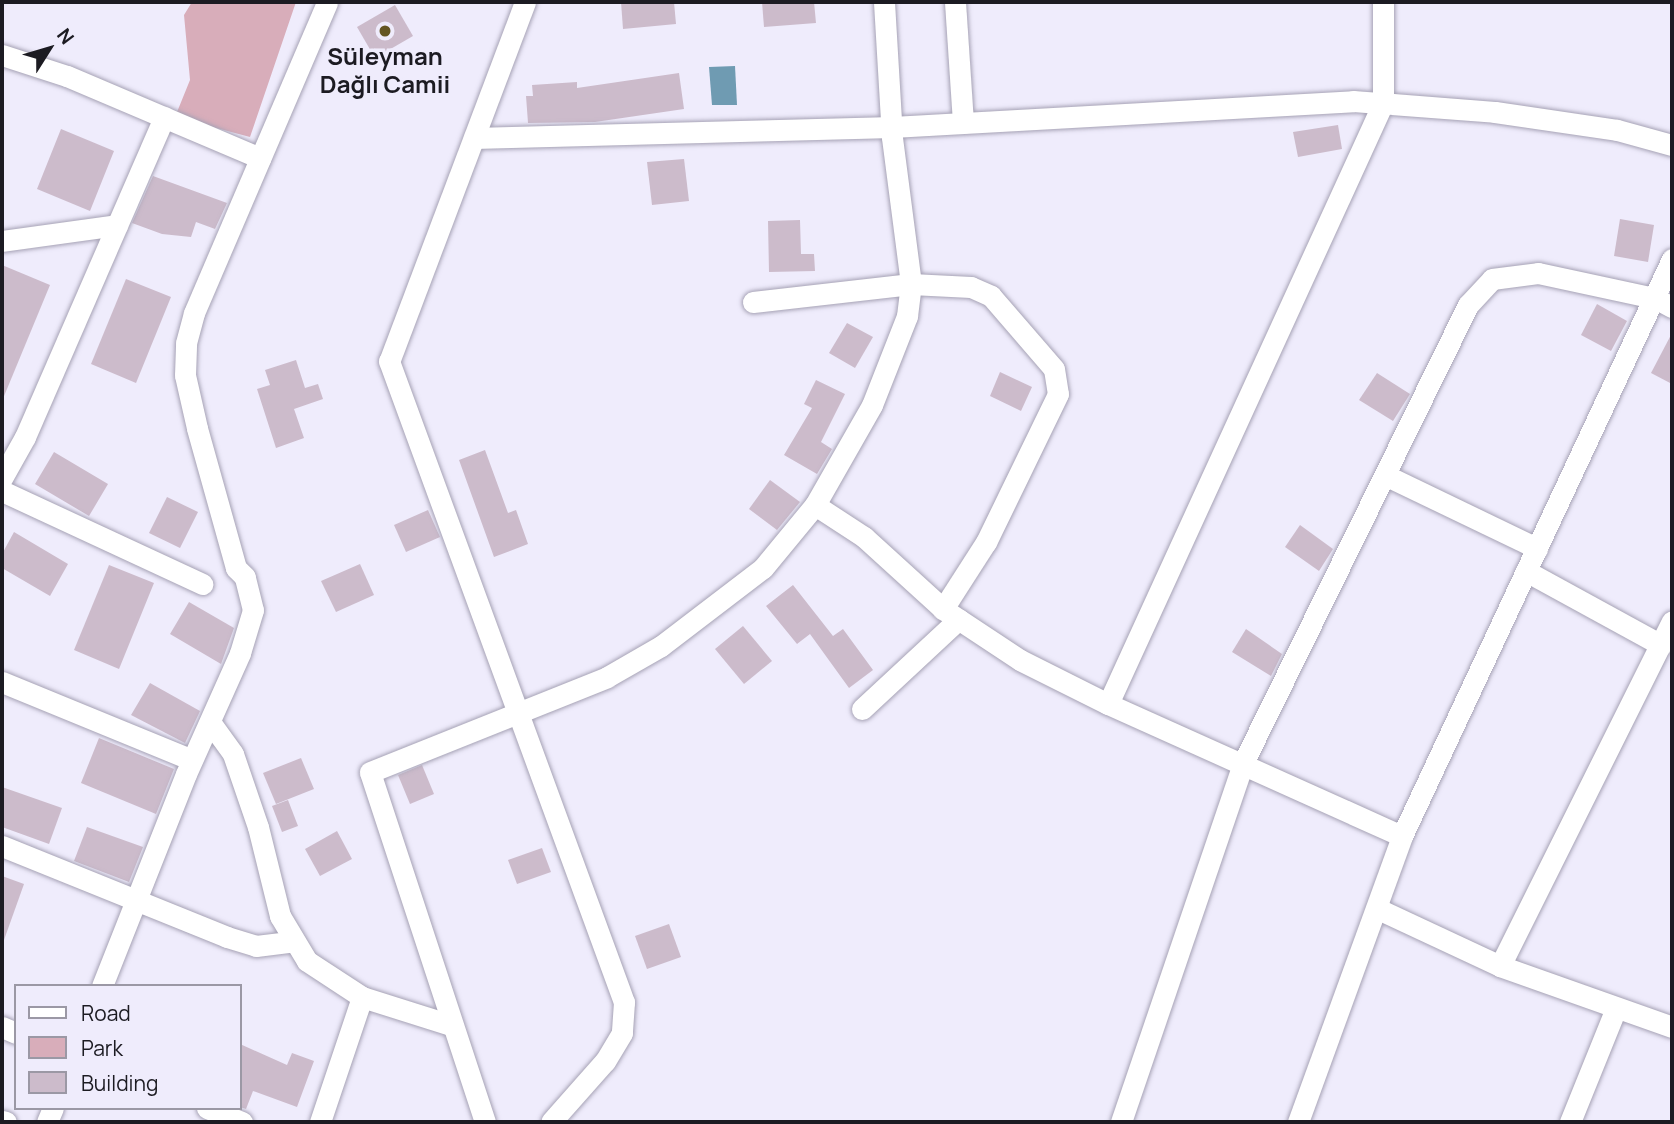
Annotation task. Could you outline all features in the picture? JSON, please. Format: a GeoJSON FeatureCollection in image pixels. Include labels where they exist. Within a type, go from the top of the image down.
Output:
{"type":"FeatureCollection","features":[{"type":"Feature","properties":{"kind":"street"},"geometry":{"type":"LineString","coordinates":[[103,984],[253,610],[245,577],[236,568],[197,428],[185,375],[186,343],[194,313],[327,2]]}},
{"type":"Feature","properties":{"kind":"street"},"geometry":{"type":"LineString","coordinates":[[525,2],[389,361],[519,709],[624,1002],[622,1033],[605,1061],[551,1122]]}},
{"type":"Feature","properties":{"kind":"street"},"geometry":{"type":"LineString","coordinates":[[485,1122],[370,772],[519,709],[607,677],[661,646],[763,568],[815,505],[872,405],[907,316],[911,284],[892,127],[884,2]]}},
{"type":"Feature","properties":{"kind":"street"},"geometry":{"type":"LineString","coordinates":[[955,2],[963,123]]}},
{"type":"Feature","properties":{"kind":"street"},"geometry":{"type":"LineString","coordinates":[[1108,704],[1383,103],[1383,2]]}},
{"type":"Feature","properties":{"kind":"street"},"geometry":{"type":"LineString","coordinates":[[2,55],[67,76],[260,159]]}},
{"type":"Feature","properties":{"kind":"street"},"geometry":{"type":"LineString","coordinates":[[474,138],[892,127],[1353,101],[1495,112],[1617,130],[1672,145]]}},
{"type":"Feature","properties":{"kind":"street"},"geometry":{"type":"LineString","coordinates":[[2,478],[25,437],[164,117]]}},
{"type":"Feature","properties":{"kind":"street"},"geometry":{"type":"LineString","coordinates":[[2,241],[117,225]]}},
{"type":"Feature","properties":{"kind":"street"},"geometry":{"type":"LineString","coordinates":[[1298,1122],[1378,909],[1402,836],[1537,548],[1664,303],[1672,258]]}},
{"type":"Feature","properties":{"kind":"street"},"geometry":{"type":"LineString","coordinates":[[1121,1122],[1244,761],[1468,305],[1492,279],[1538,273],[1664,303]]}},
{"type":"Feature","properties":{"kind":"street"},"geometry":{"type":"LineString","coordinates":[[753,302],[911,284],[971,287],[991,296],[1054,369],[1059,383],[1058,394],[951,614],[862,709]]}},
{"type":"Feature","properties":{"kind":"street"},"geometry":{"type":"LineString","coordinates":[[2,440],[25,437]]}},
{"type":"Feature","properties":{"kind":"street"},"geometry":{"type":"LineString","coordinates":[[1385,475],[1537,548]]}},
{"type":"Feature","properties":{"kind":"street"},"geometry":{"type":"LineString","coordinates":[[2,491],[202,584]]}},
{"type":"Feature","properties":{"kind":"street"},"geometry":{"type":"LineString","coordinates":[[815,505],[864,537],[951,614],[1020,660],[1108,704],[1244,761],[1402,836]]}},
{"type":"Feature","properties":{"kind":"street"},"geometry":{"type":"LineString","coordinates":[[1526,571],[1661,645]]}},
{"type":"Feature","properties":{"kind":"street"},"geometry":{"type":"LineString","coordinates":[[1500,966],[1672,621]]}},
{"type":"Feature","properties":{"kind":"street"},"geometry":{"type":"LineString","coordinates":[[2,682],[192,760]]}},
{"type":"Feature","properties":{"kind":"street"},"geometry":{"type":"LineString","coordinates":[[210,722],[233,754],[258,827],[280,916],[293,941],[318,970],[362,997],[451,1025]]}},
{"type":"Feature","properties":{"kind":"street"},"geometry":{"type":"LineString","coordinates":[[2,846],[137,902],[256,946],[293,941]]}},
{"type":"Feature","properties":{"kind":"street"},"geometry":{"type":"LineString","coordinates":[[1378,909],[1500,966],[1672,1027]]}},
{"type":"Feature","properties":{"kind":"street"},"geometry":{"type":"LineString","coordinates":[[320,1122],[362,997]]}},
{"type":"Feature","properties":{"kind":"street"},"geometry":{"type":"LineString","coordinates":[[1570,1122],[1616,1008]]}},
{"type":"Feature","properties":{"kind":"street"},"geometry":{"type":"LineString","coordinates":[[211,1110],[242,1122]]}},
{"type":"Feature","properties":{"kind":"green space"},"geometry":{"type":"Polygon","coordinates":[[[192,2],[296,2],[250,137],[175,117],[190,80],[184,15],[192,2]]]}},
{"type":"Feature","properties":{"kind":"water"},"geometry":{"type":"Polygon","coordinates":[[[735,66],[737,105],[712,105],[709,67],[735,66]]]}},
{"type":"Feature","properties":{"kind":"building"},"geometry":{"type":"Polygon","coordinates":[[[621,2],[674,2],[676,24],[623,29],[621,2]]]}},
{"type":"Feature","properties":{"kind":"building"},"geometry":{"type":"Polygon","coordinates":[[[762,2],[814,2],[816,23],[764,27],[762,2]]]}},
{"type":"Feature","properties":{"kind":"building","name":"Süleyman Dağlı Camii"},"geometry":{"type":"Polygon","coordinates":[[[395,5],[413,36],[375,58],[357,27],[395,5]]]}},
{"type":"Feature","properties":{"kind":"building"},"geometry":{"type":"Polygon","coordinates":[[[679,73],[684,109],[595,122],[528,123],[526,96],[533,96],[532,85],[577,82],[577,88],[679,73]]]}},
{"type":"Feature","properties":{"kind":"building"},"geometry":{"type":"Polygon","coordinates":[[[1338,125],[1342,149],[1298,157],[1293,132],[1338,125]]]}},
{"type":"Feature","properties":{"kind":"building"},"geometry":{"type":"Polygon","coordinates":[[[61,129],[114,151],[90,211],[37,189],[61,129]]]}},
{"type":"Feature","properties":{"kind":"building"},"geometry":{"type":"Polygon","coordinates":[[[684,159],[689,201],[652,205],[647,162],[684,159]]]}},
{"type":"Feature","properties":{"kind":"building"},"geometry":{"type":"Polygon","coordinates":[[[153,176],[227,203],[215,229],[196,222],[191,237],[162,234],[132,223],[153,176]]]}},
{"type":"Feature","properties":{"kind":"building"},"geometry":{"type":"Polygon","coordinates":[[[1620,219],[1654,225],[1648,262],[1614,256],[1620,219]]]}},
{"type":"Feature","properties":{"kind":"building"},"geometry":{"type":"Polygon","coordinates":[[[800,220],[801,254],[814,254],[815,271],[769,272],[768,221],[800,220]]]}},
{"type":"Feature","properties":{"kind":"building"},"geometry":{"type":"Polygon","coordinates":[[[2,265],[50,285],[2,401],[2,265]]]}},
{"type":"Feature","properties":{"kind":"building"},"geometry":{"type":"Polygon","coordinates":[[[126,279],[171,297],[136,383],[91,364],[126,279]]]}},
{"type":"Feature","properties":{"kind":"building"},"geometry":{"type":"Polygon","coordinates":[[[1597,304],[1627,321],[1611,351],[1581,335],[1597,304]]]}},
{"type":"Feature","properties":{"kind":"building"},"geometry":{"type":"Polygon","coordinates":[[[847,323],[873,337],[855,368],[829,353],[847,323]]]}},
{"type":"Feature","properties":{"kind":"building"},"geometry":{"type":"Polygon","coordinates":[[[1672,333],[1672,384],[1651,373],[1672,333]]]}},
{"type":"Feature","properties":{"kind":"building"},"geometry":{"type":"Polygon","coordinates":[[[296,360],[305,388],[318,384],[323,399],[294,409],[304,438],[276,448],[257,389],[270,385],[265,370],[296,360]]]}},
{"type":"Feature","properties":{"kind":"building"},"geometry":{"type":"Polygon","coordinates":[[[1000,372],[1032,387],[1021,411],[990,396],[1000,372]]]}},
{"type":"Feature","properties":{"kind":"building"},"geometry":{"type":"Polygon","coordinates":[[[1377,373],[1410,394],[1393,421],[1359,400],[1377,373]]]}},
{"type":"Feature","properties":{"kind":"building"},"geometry":{"type":"Polygon","coordinates":[[[816,380],[845,394],[821,442],[832,449],[817,474],[784,455],[812,408],[804,404],[816,380]]]}},
{"type":"Feature","properties":{"kind":"building"},"geometry":{"type":"Polygon","coordinates":[[[485,450],[508,513],[516,510],[528,544],[494,557],[459,460],[485,450]]]}},
{"type":"Feature","properties":{"kind":"building"},"geometry":{"type":"Polygon","coordinates":[[[54,452],[108,484],[89,516],[35,484],[54,452]]]}},
{"type":"Feature","properties":{"kind":"building"},"geometry":{"type":"Polygon","coordinates":[[[770,480],[800,502],[777,530],[749,509],[770,480]]]}},
{"type":"Feature","properties":{"kind":"building"},"geometry":{"type":"Polygon","coordinates":[[[167,497],[198,512],[180,548],[149,533],[167,497]]]}},
{"type":"Feature","properties":{"kind":"building"},"geometry":{"type":"Polygon","coordinates":[[[428,510],[440,537],[406,552],[394,525],[428,510]]]}},
{"type":"Feature","properties":{"kind":"building"},"geometry":{"type":"Polygon","coordinates":[[[1300,525],[1333,549],[1319,571],[1285,547],[1300,525]]]}},
{"type":"Feature","properties":{"kind":"building"},"geometry":{"type":"Polygon","coordinates":[[[14,532],[68,564],[50,596],[2,568],[2,554],[14,532]]]}},
{"type":"Feature","properties":{"kind":"building"},"geometry":{"type":"Polygon","coordinates":[[[360,564],[374,595],[336,612],[321,581],[360,564]]]}},
{"type":"Feature","properties":{"kind":"building"},"geometry":{"type":"Polygon","coordinates":[[[109,565],[154,583],[119,669],[74,650],[109,565]]]}},
{"type":"Feature","properties":{"kind":"building"},"geometry":{"type":"Polygon","coordinates":[[[793,585],[833,636],[843,629],[873,670],[849,688],[810,634],[797,644],[766,606],[793,585]]]}},
{"type":"Feature","properties":{"kind":"building"},"geometry":{"type":"Polygon","coordinates":[[[189,602],[234,628],[221,664],[170,634],[189,602]]]}},
{"type":"Feature","properties":{"kind":"building"},"geometry":{"type":"Polygon","coordinates":[[[743,626],[772,661],[744,684],[715,649],[743,626]]]}},
{"type":"Feature","properties":{"kind":"building"},"geometry":{"type":"Polygon","coordinates":[[[1246,629],[1282,654],[1271,676],[1232,652],[1246,629]]]}},
{"type":"Feature","properties":{"kind":"building"},"geometry":{"type":"Polygon","coordinates":[[[150,683],[200,711],[185,743],[131,715],[150,683]]]}},
{"type":"Feature","properties":{"kind":"building"},"geometry":{"type":"Polygon","coordinates":[[[99,738],[174,769],[156,814],[81,783],[99,738]]]}},
{"type":"Feature","properties":{"kind":"building"},"geometry":{"type":"Polygon","coordinates":[[[301,758],[314,789],[276,804],[263,773],[301,758]]]}},
{"type":"Feature","properties":{"kind":"building"},"geometry":{"type":"Polygon","coordinates":[[[422,765],[434,794],[410,804],[398,775],[422,765]]]}},
{"type":"Feature","properties":{"kind":"building"},"geometry":{"type":"Polygon","coordinates":[[[2,787],[62,808],[49,844],[2,827],[2,787]]]}},
{"type":"Feature","properties":{"kind":"building"},"geometry":{"type":"Polygon","coordinates":[[[288,800],[298,826],[282,832],[272,806],[288,800]]]}},
{"type":"Feature","properties":{"kind":"building"},"geometry":{"type":"Polygon","coordinates":[[[87,827],[143,847],[129,882],[74,861],[87,827]]]}},
{"type":"Feature","properties":{"kind":"building"},"geometry":{"type":"Polygon","coordinates":[[[337,831],[352,859],[320,876],[305,849],[337,831]]]}},
{"type":"Feature","properties":{"kind":"building"},"geometry":{"type":"Polygon","coordinates":[[[542,848],[551,872],[517,884],[508,860],[542,848]]]}},
{"type":"Feature","properties":{"kind":"building"},"geometry":{"type":"Polygon","coordinates":[[[2,876],[24,884],[4,940],[2,939],[2,876]]]}},
{"type":"Feature","properties":{"kind":"building"},"geometry":{"type":"Polygon","coordinates":[[[669,924],[681,957],[647,969],[635,936],[669,924]]]}},
{"type":"Feature","properties":{"kind":"building"},"geometry":{"type":"Polygon","coordinates":[[[242,1045],[287,1065],[292,1053],[314,1061],[297,1107],[253,1091],[246,1109],[242,1108],[242,1045]]]}},
{"type":"Feature","properties":{"kind":"place","name":"Süleyman Dağlı Camii"},"geometry":{"type":"Point","coordinates":[385,31]}}]}
